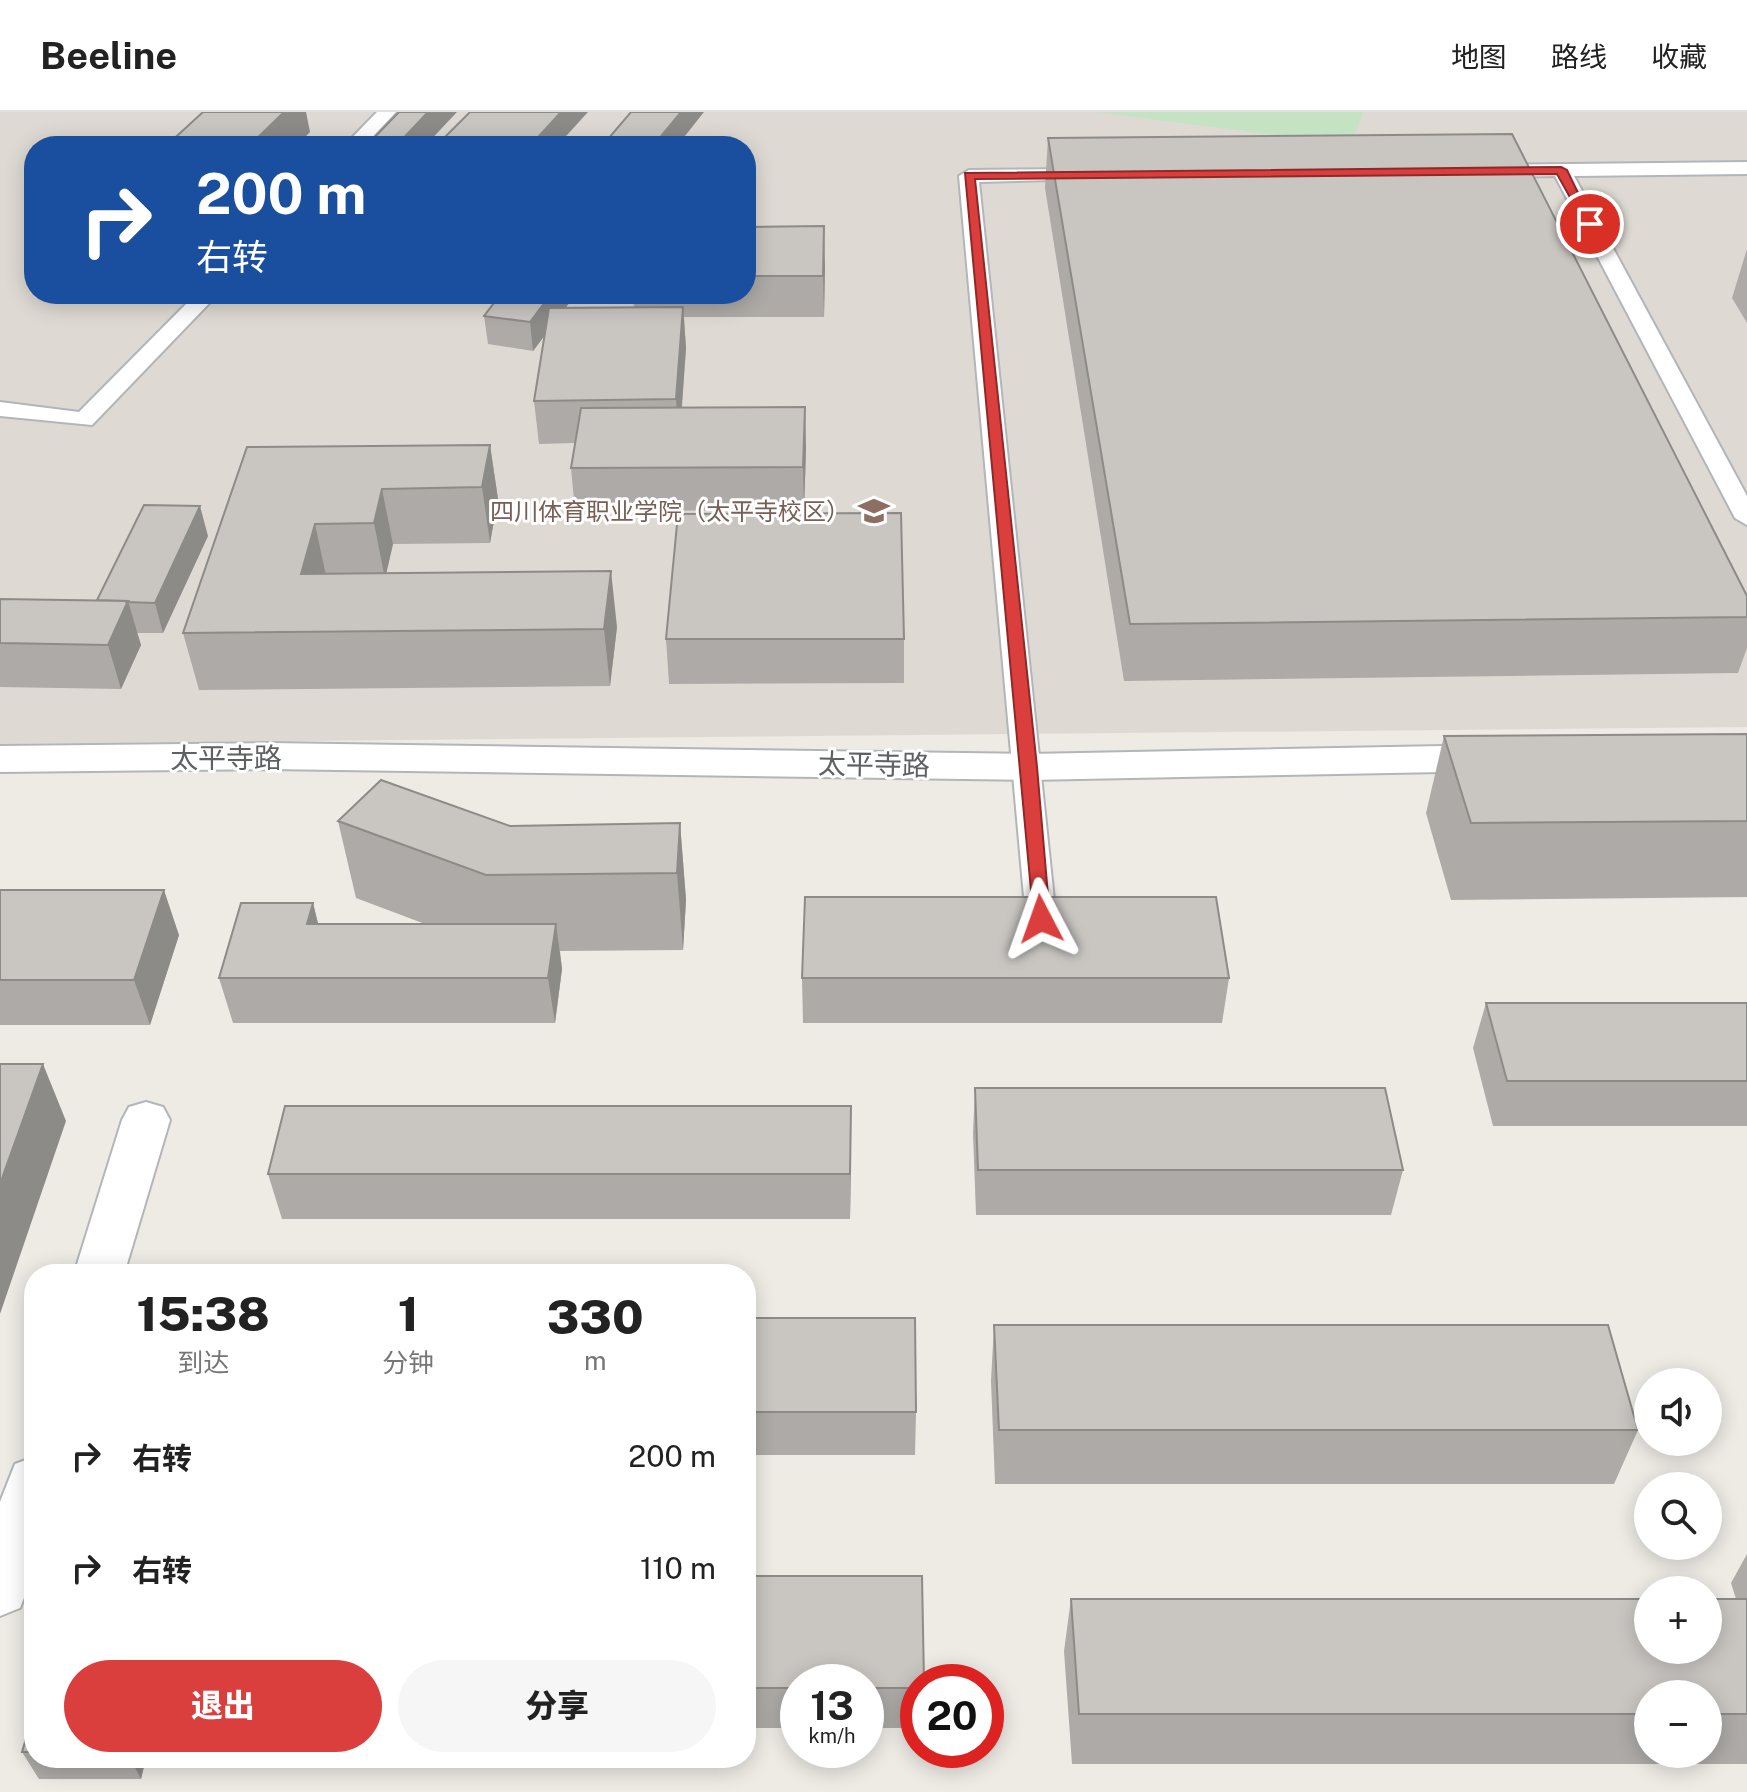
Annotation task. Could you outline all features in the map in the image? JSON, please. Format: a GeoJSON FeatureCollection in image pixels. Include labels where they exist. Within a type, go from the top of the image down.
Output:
{"type":"FeatureCollection","features":[{"type":"Feature","properties":{"kind":"street","name":"太平寺路"},"geometry":{"type":"LineString","coordinates":[[0,759],[269,756],[1029,767],[1540,757]]}},
{"type":"Feature","properties":{"kind":"street"},"geometry":{"type":"LineString","coordinates":[[102,1264],[146,1120]]}},
{"type":"Feature","properties":{"kind":"street"},"geometry":{"type":"LineString","coordinates":[[0,1590],[24,1513]]}},
{"type":"Feature","properties":{"kind":"lane"},"geometry":{"type":"LineString","coordinates":[[363,136],[387,112]]}},
{"type":"Feature","properties":{"kind":"lane"},"geometry":{"type":"LineString","coordinates":[[1468,171],[1747,168]]}},
{"type":"Feature","properties":{"kind":"lane"},"geometry":{"type":"LineString","coordinates":[[1561,170],[1747,518]]}},
{"type":"Feature","properties":{"kind":"lane"},"geometry":{"type":"LineString","coordinates":[[1041,919],[1029,767],[969,176],[1109,174]]}},
{"type":"Feature","properties":{"kind":"lane"},"geometry":{"type":"LineString","coordinates":[[0,409],[84,420],[198,304]]}},
{"type":"Feature","properties":{"kind":"shaded area","name":"四川体育职业学院（太平寺校区）"},"geometry":{"type":"Polygon","coordinates":[[[0,112],[1747,112],[1747,727],[0,744],[0,112]]]}},
{"type":"Feature","properties":{"kind":"green space"},"geometry":{"type":"Polygon","coordinates":[[[1096,112],[1363,112],[1351,145],[1096,112]]]}},
{"type":"Feature","properties":{"kind":"building"},"geometry":{"type":"Polygon","coordinates":[[[203,112],[284,112],[259,136],[177,136],[203,112]]]}},
{"type":"Feature","properties":{"kind":"building"},"geometry":{"type":"Polygon","coordinates":[[[399,112],[428,112],[405,136],[376,136],[399,112]]]}},
{"type":"Feature","properties":{"kind":"building"},"geometry":{"type":"Polygon","coordinates":[[[470,112],[561,112],[539,136],[446,136],[470,112]]]}},
{"type":"Feature","properties":{"kind":"building"},"geometry":{"type":"Polygon","coordinates":[[[631,112],[681,112],[661,136],[611,136],[631,112]]]}},
{"type":"Feature","properties":{"kind":"building"},"geometry":{"type":"Polygon","coordinates":[[[1512,134],[1747,596],[1747,617],[1130,624],[1048,138],[1512,134]]]}},
{"type":"Feature","properties":{"kind":"building"},"geometry":{"type":"Polygon","coordinates":[[[824,226],[823,276],[756,276],[756,227],[824,226]]]}},
{"type":"Feature","properties":{"kind":"building"},"geometry":{"type":"Polygon","coordinates":[[[493,304],[544,304],[530,322],[484,316],[493,304]]]}},
{"type":"Feature","properties":{"kind":"building"},"geometry":{"type":"Polygon","coordinates":[[[683,307],[676,399],[534,401],[549,308],[683,307]]]}},
{"type":"Feature","properties":{"kind":"building"},"geometry":{"type":"Polygon","coordinates":[[[805,407],[803,467],[571,468],[581,408],[805,407]]]}},
{"type":"Feature","properties":{"kind":"building"},"geometry":{"type":"Polygon","coordinates":[[[490,445],[482,487],[382,489],[374,523],[315,524],[301,574],[611,571],[604,629],[183,633],[247,447],[490,445]]]}},
{"type":"Feature","properties":{"kind":"building"},"geometry":{"type":"Polygon","coordinates":[[[144,505],[200,506],[155,603],[97,600],[144,505]]]}},
{"type":"Feature","properties":{"kind":"building"},"geometry":{"type":"Polygon","coordinates":[[[901,513],[904,639],[666,639],[678,514],[901,513]]]}},
{"type":"Feature","properties":{"kind":"building"},"geometry":{"type":"Polygon","coordinates":[[[0,599],[128,601],[108,645],[0,643],[0,599]]]}},
{"type":"Feature","properties":{"kind":"building"},"geometry":{"type":"Polygon","coordinates":[[[1747,734],[1747,821],[1471,823],[1444,736],[1747,734]]]}},
{"type":"Feature","properties":{"kind":"building"},"geometry":{"type":"Polygon","coordinates":[[[381,780],[510,826],[680,823],[677,873],[486,875],[338,821],[381,780]]]}},
{"type":"Feature","properties":{"kind":"building"},"geometry":{"type":"Polygon","coordinates":[[[0,890],[164,890],[134,980],[0,980],[0,890]]]}},
{"type":"Feature","properties":{"kind":"building"},"geometry":{"type":"Polygon","coordinates":[[[805,897],[1216,897],[1229,978],[802,978],[805,897]]]}},
{"type":"Feature","properties":{"kind":"building"},"geometry":{"type":"Polygon","coordinates":[[[241,903],[313,903],[307,924],[556,924],[548,978],[219,978],[241,903]]]}},
{"type":"Feature","properties":{"kind":"building"},"geometry":{"type":"Polygon","coordinates":[[[1486,1003],[1747,1003],[1747,1081],[1507,1081],[1486,1003]]]}},
{"type":"Feature","properties":{"kind":"building"},"geometry":{"type":"Polygon","coordinates":[[[0,1064],[43,1064],[0,1184],[0,1064]]]}},
{"type":"Feature","properties":{"kind":"building"},"geometry":{"type":"Polygon","coordinates":[[[975,1088],[1385,1088],[1403,1170],[978,1170],[975,1088]]]}},
{"type":"Feature","properties":{"kind":"building"},"geometry":{"type":"Polygon","coordinates":[[[285,1106],[851,1106],[850,1174],[268,1174],[285,1106]]]}},
{"type":"Feature","properties":{"kind":"building"},"geometry":{"type":"Polygon","coordinates":[[[756,1318],[915,1318],[916,1412],[756,1412],[756,1318]]]}},
{"type":"Feature","properties":{"kind":"building"},"geometry":{"type":"Polygon","coordinates":[[[994,1325],[1608,1325],[1634,1416],[1634,1430],[999,1430],[994,1325]]]}},
{"type":"Feature","properties":{"kind":"building"},"geometry":{"type":"Polygon","coordinates":[[[756,1576],[922,1576],[924,1664],[900,1664],[900,1688],[884,1688],[884,1664],[780,1664],[780,1688],[756,1688],[756,1576]]]}},
{"type":"Feature","properties":{"kind":"building"},"geometry":{"type":"Polygon","coordinates":[[[1071,1599],[1634,1599],[1634,1664],[1722,1664],[1722,1599],[1747,1599],[1747,1714],[1722,1714],[1722,1680],[1634,1680],[1634,1714],[1079,1714],[1071,1599]]]}},
{"type":"Feature","properties":{"kind":"place","name":"四川体育职业学院（太平寺校区）"},"geometry":{"type":"Point","coordinates":[874,511]}},
{"type":"Feature","properties":{"kind":"route"},"geometry":{"type":"LineString","coordinates":[[1041,919],[1029,767],[969,176],[1561,170],[1590,224]]}}]}
